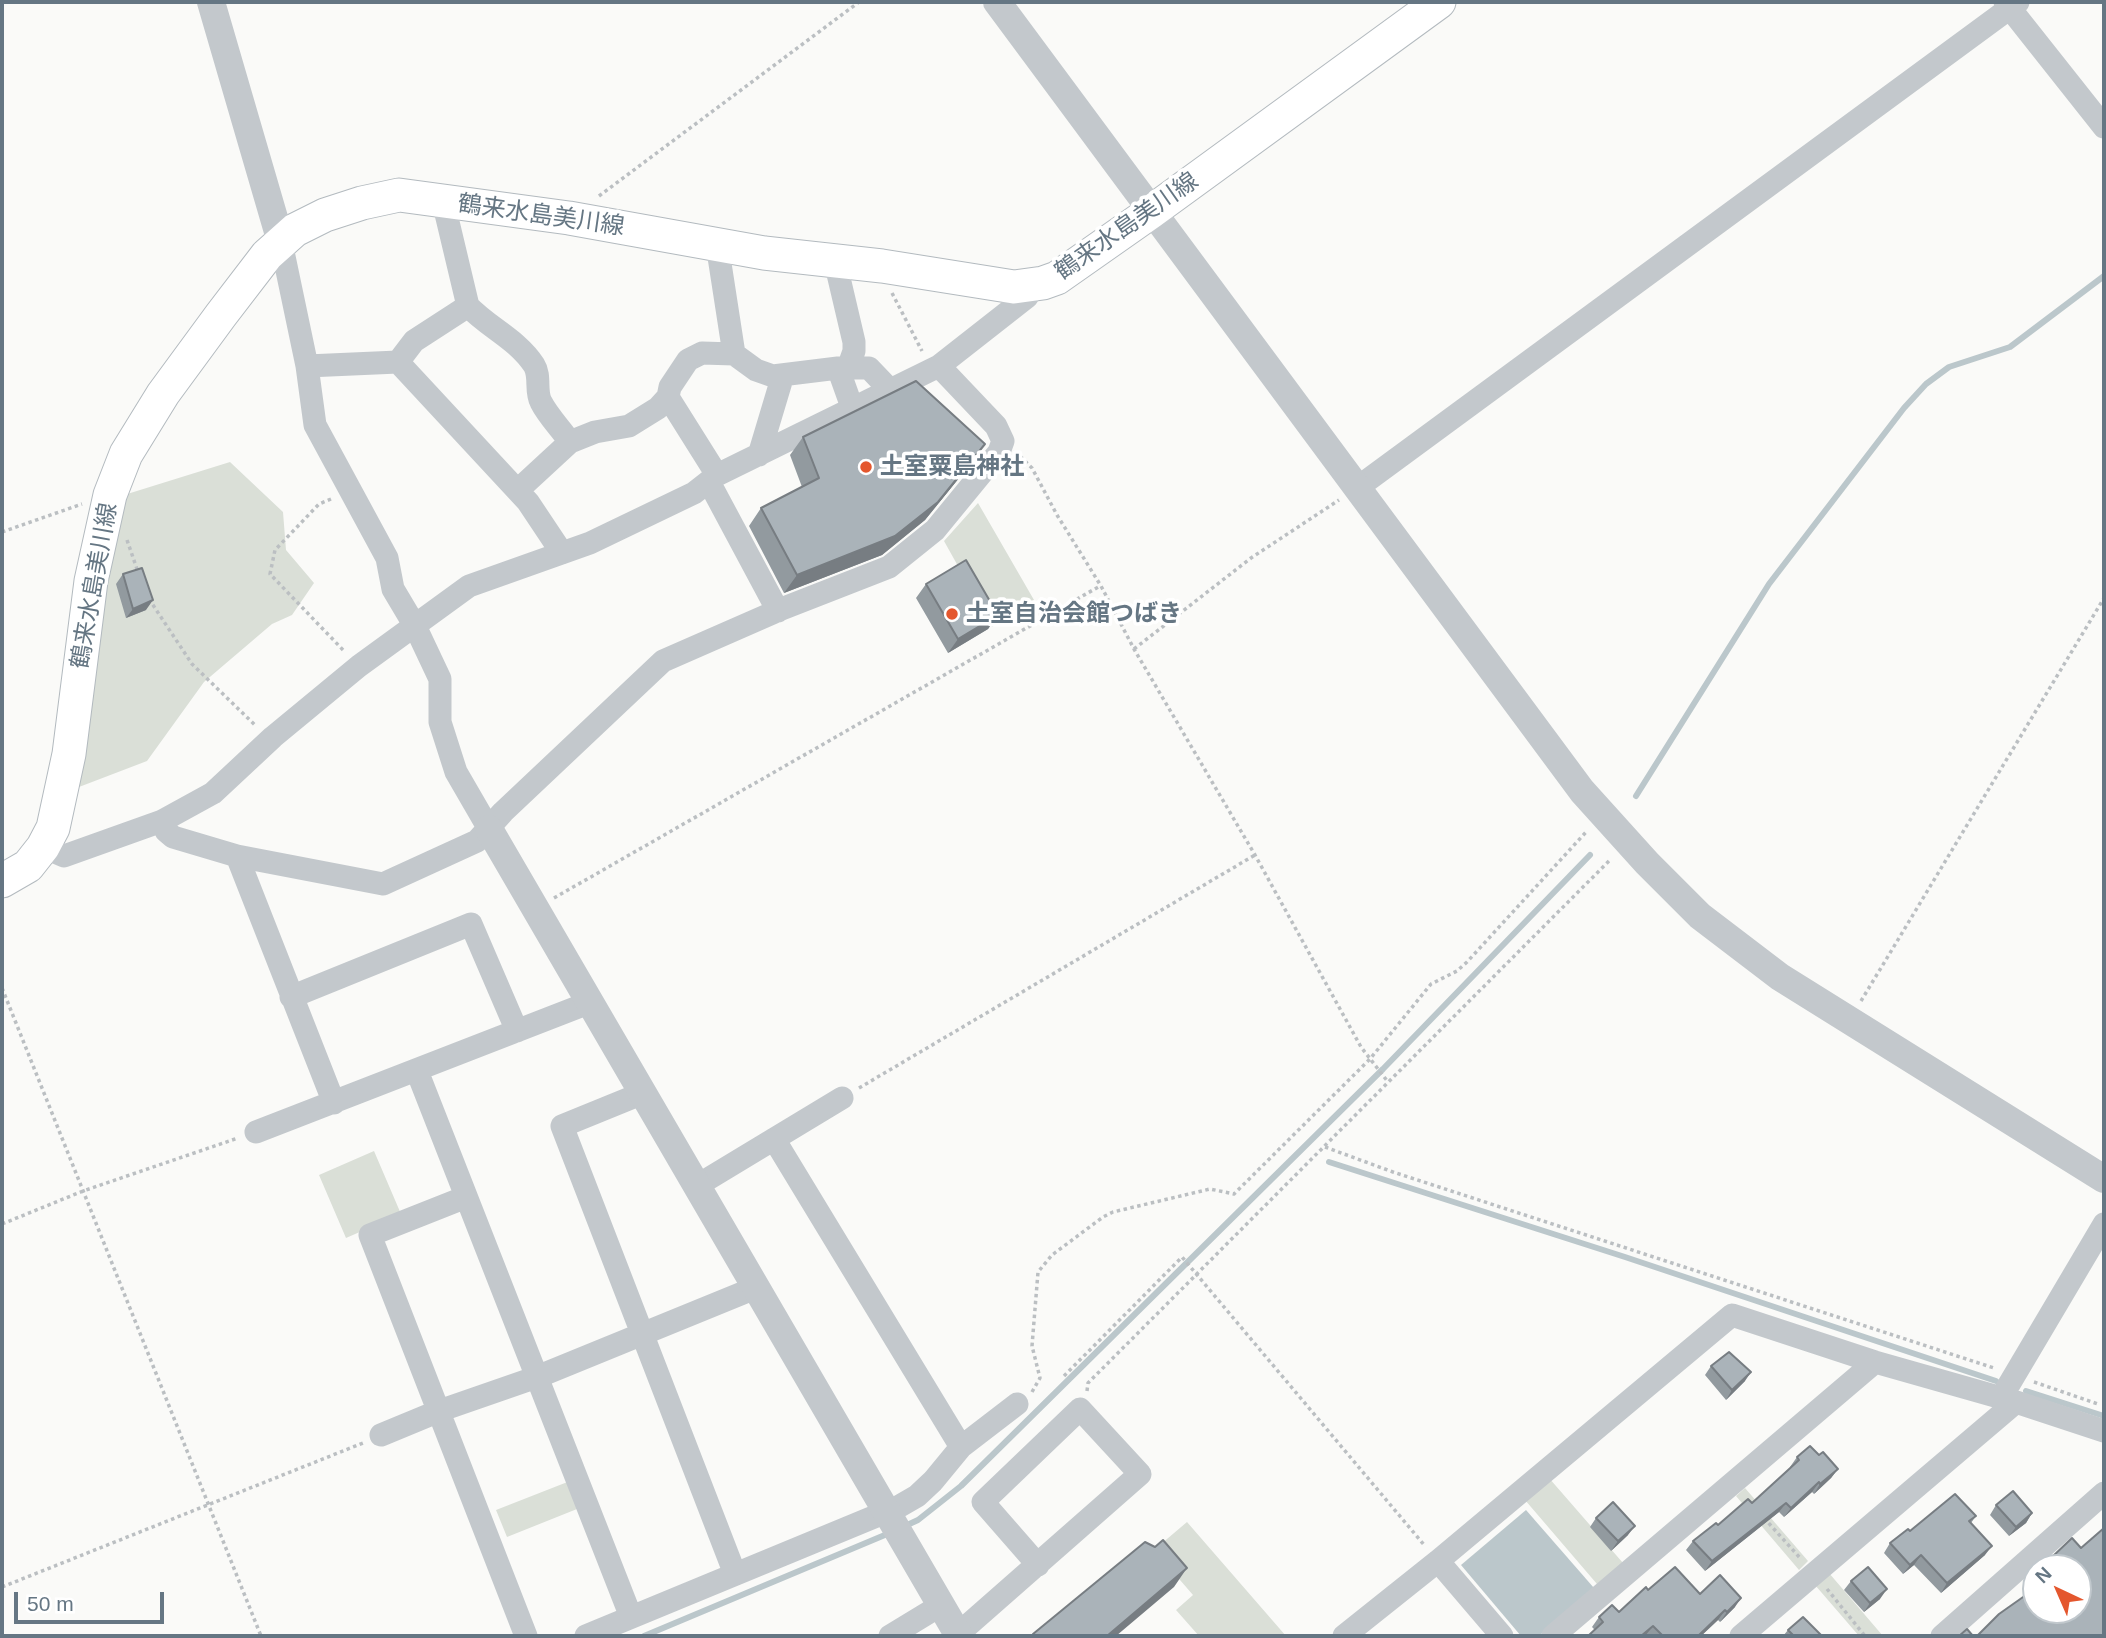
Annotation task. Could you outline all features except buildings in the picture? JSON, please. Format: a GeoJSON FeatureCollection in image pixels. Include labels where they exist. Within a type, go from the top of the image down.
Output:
{"type":"FeatureCollection","features":[{"type":"Feature","properties":{"kind":"main road","name":"鶴来水島美川線"},"geometry":{"type":"LineString","coordinates":[[2,881],[28,866],[53,828],[69,754],[91,581],[110,495],[126,454],[163,394],[267,255],[295,230],[325,215],[399,195],[569,218],[764,253],[878,266],[1014,287],[1034,285],[1057,278],[1439,2]]}},
{"type":"Feature","properties":{"kind":"street"},"geometry":{"type":"LineString","coordinates":[[211,2],[281,242],[307,366],[315,425],[387,558],[393,589],[415,626],[440,679],[440,722],[456,772],[958,1635],[1140,1474],[1080,1409],[983,1502],[1038,1564]]}},
{"type":"Feature","properties":{"kind":"street"},"geometry":{"type":"LineString","coordinates":[[997,2],[1581,791],[1628,842],[1700,916],[1780,976],[2104,1180]]}},
{"type":"Feature","properties":{"kind":"street"},"geometry":{"type":"LineString","coordinates":[[1357,488],[2011,4],[2104,127]]}},
{"type":"Feature","properties":{"kind":"street"},"geometry":{"type":"LineString","coordinates":[[443,201],[468,306],[510,338],[536,367],[539,400],[570,442]]}},
{"type":"Feature","properties":{"kind":"street"},"geometry":{"type":"LineString","coordinates":[[717,244],[734,354]]}},
{"type":"Feature","properties":{"kind":"street"},"geometry":{"type":"LineString","coordinates":[[835,261],[853,342],[854,351],[843,368],[853,410]]}},
{"type":"Feature","properties":{"kind":"street"},"geometry":{"type":"LineString","coordinates":[[43,847],[64,856],[162,821],[213,793],[273,737],[359,666],[469,586],[590,543],[694,493],[713,479],[935,368],[1027,296],[1034,285]]}},
{"type":"Feature","properties":{"kind":"street"},"geometry":{"type":"LineString","coordinates":[[398,362],[414,341],[468,306]]}},
{"type":"Feature","properties":{"kind":"street"},"geometry":{"type":"LineString","coordinates":[[518,490],[570,442],[595,432],[629,426],[658,408],[668,397],[670,387],[688,360],[702,353],[734,354],[756,370],[773,376],[843,368],[869,368],[891,391]]}},
{"type":"Feature","properties":{"kind":"street"},"geometry":{"type":"LineString","coordinates":[[307,366],[398,362],[518,490],[562,553]]}},
{"type":"Feature","properties":{"kind":"street"},"geometry":{"type":"LineString","coordinates":[[162,821],[166,831],[173,837],[237,856],[383,884],[477,841],[503,812],[663,661],[889,567],[935,530],[999,452],[1003,441],[996,426],[935,368]]}},
{"type":"Feature","properties":{"kind":"street"},"geometry":{"type":"LineString","coordinates":[[760,455],[783,375]]}},
{"type":"Feature","properties":{"kind":"street"},"geometry":{"type":"LineString","coordinates":[[668,397],[713,479],[778,611]]}},
{"type":"Feature","properties":{"kind":"street"},"geometry":{"type":"LineString","coordinates":[[237,856],[334,1103]]}},
{"type":"Feature","properties":{"kind":"street"},"geometry":{"type":"LineString","coordinates":[[291,996],[471,924],[517,1031]]}},
{"type":"Feature","properties":{"kind":"street"},"geometry":{"type":"LineString","coordinates":[[256,1132],[591,1002]]}},
{"type":"Feature","properties":{"kind":"street"},"geometry":{"type":"LineString","coordinates":[[417,1071],[631,1617]]}},
{"type":"Feature","properties":{"kind":"street"},"geometry":{"type":"LineString","coordinates":[[643,1093],[562,1126],[735,1574]]}},
{"type":"Feature","properties":{"kind":"street"},"geometry":{"type":"LineString","coordinates":[[698,1185],[842,1098]]}},
{"type":"Feature","properties":{"kind":"street"},"geometry":{"type":"LineString","coordinates":[[774,1139],[961,1447]]}},
{"type":"Feature","properties":{"kind":"street"},"geometry":{"type":"LineString","coordinates":[[466,1197],[370,1235],[526,1636]]}},
{"type":"Feature","properties":{"kind":"street"},"geometry":{"type":"LineString","coordinates":[[1741,1636],[2008,1400],[2015,1375],[2104,1224]]}},
{"type":"Feature","properties":{"kind":"street"},"geometry":{"type":"LineString","coordinates":[[381,1436],[439,1411],[537,1377],[755,1288]]}},
{"type":"Feature","properties":{"kind":"street"},"geometry":{"type":"LineString","coordinates":[[1344,1636],[1438,1561],[1732,1315],[1875,1362],[2104,1431]]}},
{"type":"Feature","properties":{"kind":"street"},"geometry":{"type":"LineString","coordinates":[[1553,1636],[1875,1362]]}},
{"type":"Feature","properties":{"kind":"street"},"geometry":{"type":"LineString","coordinates":[[586,1636],[735,1574],[895,1525],[961,1447],[1017,1404]]}},
{"type":"Feature","properties":{"kind":"street"},"geometry":{"type":"LineString","coordinates":[[1942,1636],[2104,1493]]}},
{"type":"Feature","properties":{"kind":"street"},"geometry":{"type":"LineString","coordinates":[[1438,1561],[1502,1636]]}},
{"type":"Feature","properties":{"kind":"street"},"geometry":{"type":"LineString","coordinates":[[890,1636],[941,1605]]}},
{"type":"Feature","properties":{"kind":"path"},"geometry":{"type":"LineString","coordinates":[[569,218],[859,2]]}},
{"type":"Feature","properties":{"kind":"path"},"geometry":{"type":"LineString","coordinates":[[878,266],[935,368]]}},
{"type":"Feature","properties":{"kind":"path"},"geometry":{"type":"LineString","coordinates":[[1003,441],[1032,468],[1255,855],[1361,1048],[1388,1082]]}},
{"type":"Feature","properties":{"kind":"path"},"geometry":{"type":"LineString","coordinates":[[1134,649],[1251,558],[1357,488]]}},
{"type":"Feature","properties":{"kind":"path"},"geometry":{"type":"LineString","coordinates":[[351,490],[319,504],[275,550],[270,574],[359,666]]}},
{"type":"Feature","properties":{"kind":"path"},"geometry":{"type":"LineString","coordinates":[[2,532],[110,495]]}},
{"type":"Feature","properties":{"kind":"path"},"geometry":{"type":"LineString","coordinates":[[124,533],[138,572]]}},
{"type":"Feature","properties":{"kind":"path"},"geometry":{"type":"LineString","coordinates":[[537,908],[1101,586]]}},
{"type":"Feature","properties":{"kind":"path"},"geometry":{"type":"LineString","coordinates":[[148,598],[192,664],[250,722],[273,737]]}},
{"type":"Feature","properties":{"kind":"path"},"geometry":{"type":"LineString","coordinates":[[1847,1019],[1870,988],[2104,598]]}},
{"type":"Feature","properties":{"kind":"path"},"geometry":{"type":"LineString","coordinates":[[1017,1404],[1036,1388],[1040,1378],[1032,1346],[1038,1272],[1044,1263],[1093,1224],[1113,1212],[1210,1189],[1234,1194],[1370,1059],[1430,984],[1457,971],[1467,962],[1603,814]]}},
{"type":"Feature","properties":{"kind":"path"},"geometry":{"type":"LineString","coordinates":[[1080,1409],[1088,1383],[1628,842]]}},
{"type":"Feature","properties":{"kind":"path"},"geometry":{"type":"LineString","coordinates":[[842,1098],[1255,855]]}},
{"type":"Feature","properties":{"kind":"path"},"geometry":{"type":"LineString","coordinates":[[2,988],[261,1636]]}},
{"type":"Feature","properties":{"kind":"path"},"geometry":{"type":"LineString","coordinates":[[2,1224],[83,1191],[256,1132]]}},
{"type":"Feature","properties":{"kind":"path"},"geometry":{"type":"LineString","coordinates":[[1325,1147],[1393,1172],[2098,1404]]}},
{"type":"Feature","properties":{"kind":"path"},"geometry":{"type":"LineString","coordinates":[[1065,1377],[1182,1257],[1438,1561]]}},
{"type":"Feature","properties":{"kind":"path"},"geometry":{"type":"LineString","coordinates":[[2,1587],[381,1436]]}},
{"type":"Feature","properties":{"kind":"shaded area"},"geometry":{"type":"Polygon","coordinates":[[[230,462],[283,512],[286,550],[314,583],[292,615],[272,624],[204,682],[147,761],[79,787],[107,570],[124,495],[230,462]]]}},
{"type":"Feature","properties":{"kind":"shaded area"},"geometry":{"type":"Polygon","coordinates":[[[978,503],[1034,600],[992,627],[944,541],[978,503]]]}},
{"type":"Feature","properties":{"kind":"shaded area"},"geometry":{"type":"Polygon","coordinates":[[[374,1151],[401,1214],[346,1238],[319,1175],[374,1151]]]}},
{"type":"Feature","properties":{"kind":"shaded area"},"geometry":{"type":"Polygon","coordinates":[[[1549,1478],[1623,1563],[1597,1584],[1525,1500],[1549,1478]]]}},
{"type":"Feature","properties":{"kind":"shaded area"},"geometry":{"type":"Polygon","coordinates":[[[570,1481],[582,1507],[507,1537],[496,1510],[570,1481]]]}},
{"type":"Feature","properties":{"kind":"shaded area"},"geometry":{"type":"Polygon","coordinates":[[[1745,1488],[1808,1561],[1799,1570],[1736,1496],[1745,1488]]]}},
{"type":"Feature","properties":{"kind":"shaded area"},"geometry":{"type":"Polygon","coordinates":[[[1526,1510],[1594,1588],[1539,1636],[1521,1636],[1461,1565],[1526,1510]]]}},
{"type":"Feature","properties":{"kind":"shaded area"},"geometry":{"type":"Polygon","coordinates":[[[1187,1522],[1286,1636],[1199,1636],[1176,1610],[1193,1595],[1154,1550],[1187,1522]]]}},
{"type":"Feature","properties":{"kind":"shaded area"},"geometry":{"type":"Polygon","coordinates":[[[1829,1573],[1883,1636],[1859,1636],[1815,1585],[1829,1573]]]}},
{"type":"Feature","properties":{"kind":"waterway"},"geometry":{"type":"LineString","coordinates":[[1636,796],[1769,584],[1904,408],[1926,384],[1949,367],[2010,347],[2104,276]]}},
{"type":"Feature","properties":{"kind":"waterway"},"geometry":{"type":"LineString","coordinates":[[905,1526],[918,1520],[961,1486],[1383,1069],[1590,855]]}},
{"type":"Feature","properties":{"kind":"waterway"},"geometry":{"type":"LineString","coordinates":[[1329,1162],[1996,1381]]}},
{"type":"Feature","properties":{"kind":"waterway"},"geometry":{"type":"LineString","coordinates":[[2026,1391],[2104,1416]]}},
{"type":"Feature","properties":{"kind":"waterway"},"geometry":{"type":"LineString","coordinates":[[644,1636],[892,1532]]}},
{"type":"Feature","properties":{"kind":"place","name":"土室粟島神社"},"geometry":{"type":"Point","coordinates":[866,467]}},
{"type":"Feature","properties":{"kind":"place","name":"土室自治会館つばき"},"geometry":{"type":"Point","coordinates":[952,614]}}]}
